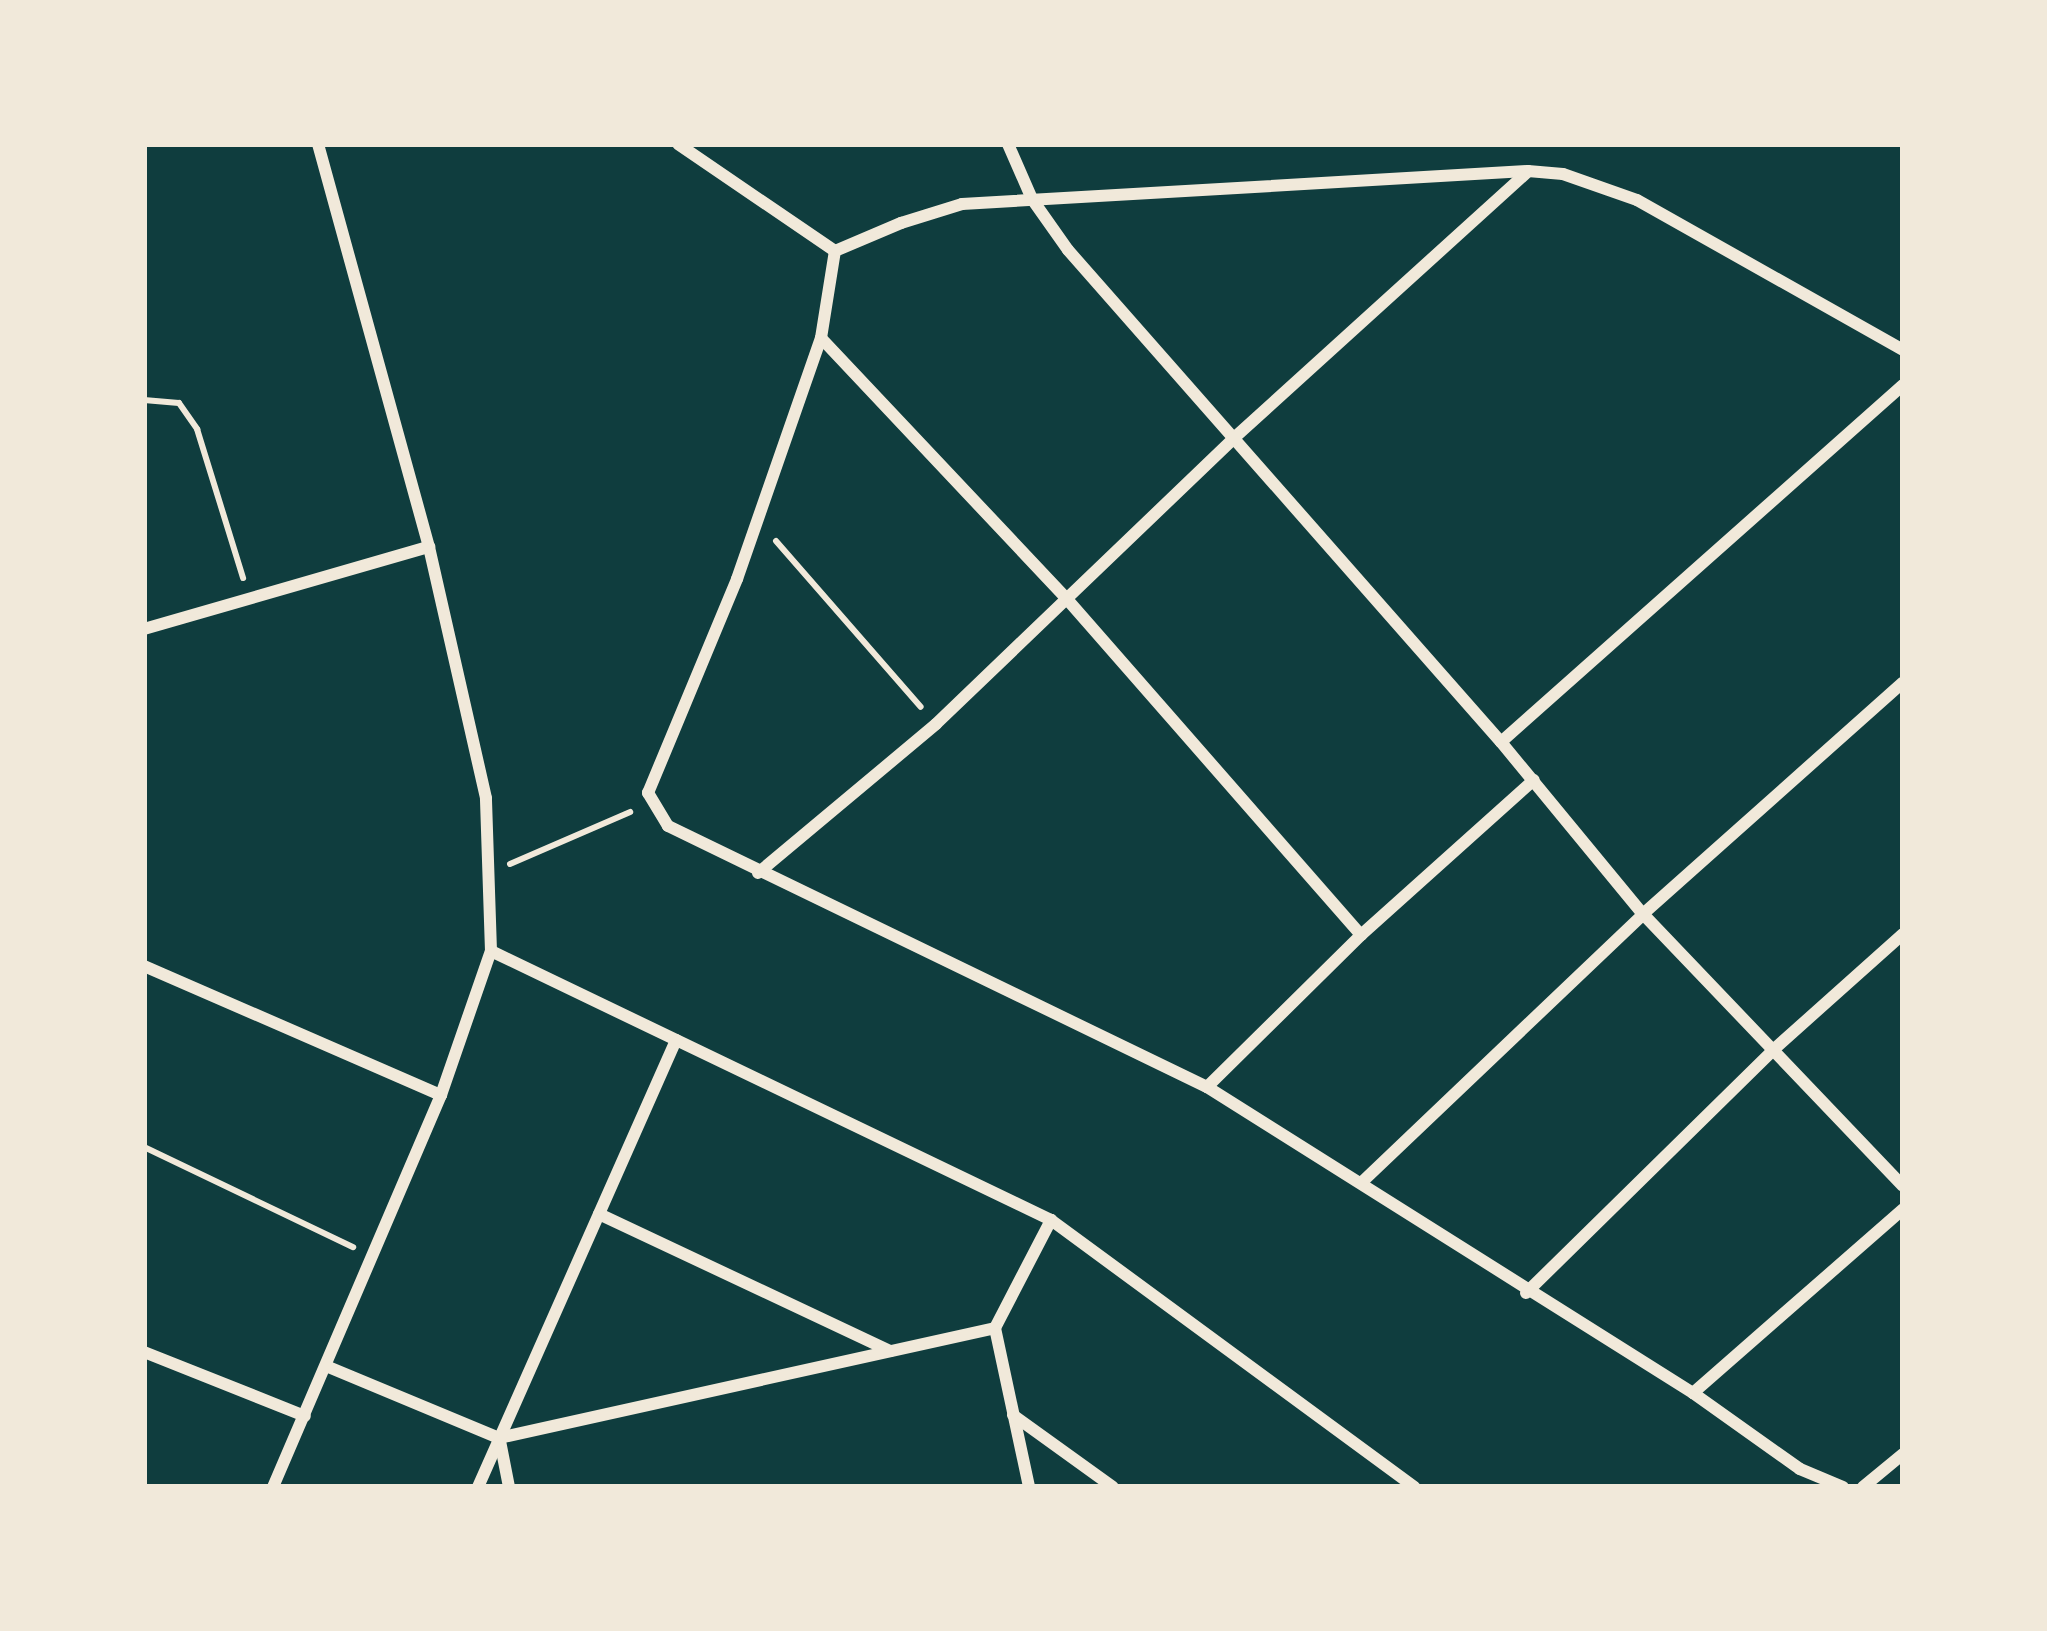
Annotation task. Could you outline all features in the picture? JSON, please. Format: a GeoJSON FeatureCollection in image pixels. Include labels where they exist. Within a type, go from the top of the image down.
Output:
{"type":"FeatureCollection","features":[{"type":"Feature","properties":{"kind":"street"},"geometry":{"type":"LineString","coordinates":[[273,1487],[441,1095],[491,951],[486,798],[430,547],[318,144]]}},
{"type":"Feature","properties":{"kind":"street"},"geometry":{"type":"LineString","coordinates":[[678,144],[835,251]]}},
{"type":"Feature","properties":{"kind":"street"},"geometry":{"type":"LineString","coordinates":[[1008,144],[1032,199],[1068,250],[1501,742],[1643,914],[1903,1186]]}},
{"type":"Feature","properties":{"kind":"street"},"geometry":{"type":"LineString","coordinates":[[835,251],[962,204],[1528,171],[1563,174],[1636,200],[1903,350]]}},
{"type":"Feature","properties":{"kind":"street"},"geometry":{"type":"LineString","coordinates":[[758,874],[936,724],[1234,438],[1528,171]]}},
{"type":"Feature","properties":{"kind":"street"},"geometry":{"type":"LineString","coordinates":[[835,251],[821,338],[758,520],[652,778],[650,803],[668,826],[758,874],[1207,1087],[1526,1293],[1693,1393],[1800,1468],[1843,1487]]}},
{"type":"Feature","properties":{"kind":"street"},"geometry":{"type":"LineString","coordinates":[[821,338],[1066,598],[1361,935]]}},
{"type":"Feature","properties":{"kind":"street"},"geometry":{"type":"LineString","coordinates":[[1501,742],[1903,386]]}},
{"type":"Feature","properties":{"kind":"street"},"geometry":{"type":"LineString","coordinates":[[144,628],[430,547]]}},
{"type":"Feature","properties":{"kind":"street"},"geometry":{"type":"LineString","coordinates":[[1361,1183],[1643,914],[1903,682]]}},
{"type":"Feature","properties":{"kind":"street"},"geometry":{"type":"LineString","coordinates":[[1207,1087],[1361,935],[1534,781]]}},
{"type":"Feature","properties":{"kind":"street"},"geometry":{"type":"LineString","coordinates":[[1526,1293],[1772,1051],[1903,934]]}},
{"type":"Feature","properties":{"kind":"street"},"geometry":{"type":"LineString","coordinates":[[491,951],[1051,1220],[1415,1487]]}},
{"type":"Feature","properties":{"kind":"street"},"geometry":{"type":"LineString","coordinates":[[144,966],[441,1095]]}},
{"type":"Feature","properties":{"kind":"street"},"geometry":{"type":"LineString","coordinates":[[478,1487],[676,1040]]}},
{"type":"Feature","properties":{"kind":"street"},"geometry":{"type":"LineString","coordinates":[[1693,1393],[1903,1209]]}},
{"type":"Feature","properties":{"kind":"street"},"geometry":{"type":"LineString","coordinates":[[599,1214],[891,1351]]}},
{"type":"Feature","properties":{"kind":"street"},"geometry":{"type":"LineString","coordinates":[[1029,1487],[995,1328],[1051,1220]]}},
{"type":"Feature","properties":{"kind":"street"},"geometry":{"type":"LineString","coordinates":[[326,1366],[499,1438],[995,1328]]}},
{"type":"Feature","properties":{"kind":"street"},"geometry":{"type":"LineString","coordinates":[[144,1352],[305,1416]]}},
{"type":"Feature","properties":{"kind":"street"},"geometry":{"type":"LineString","coordinates":[[1013,1415],[1113,1487]]}},
{"type":"Feature","properties":{"kind":"street"},"geometry":{"type":"LineString","coordinates":[[499,1438],[509,1487]]}},
{"type":"Feature","properties":{"kind":"street"},"geometry":{"type":"LineString","coordinates":[[1863,1487],[1903,1454]]}},
{"type":"Feature","properties":{"kind":"path"},"geometry":{"type":"LineString","coordinates":[[144,400],[179,404],[197,430],[249,598]]}},
{"type":"Feature","properties":{"kind":"path"},"geometry":{"type":"LineString","coordinates":[[758,520],[936,724]]}},
{"type":"Feature","properties":{"kind":"path"},"geometry":{"type":"LineString","coordinates":[[491,872],[650,803]]}},
{"type":"Feature","properties":{"kind":"path"},"geometry":{"type":"LineString","coordinates":[[144,1147],[373,1256]]}}]}
